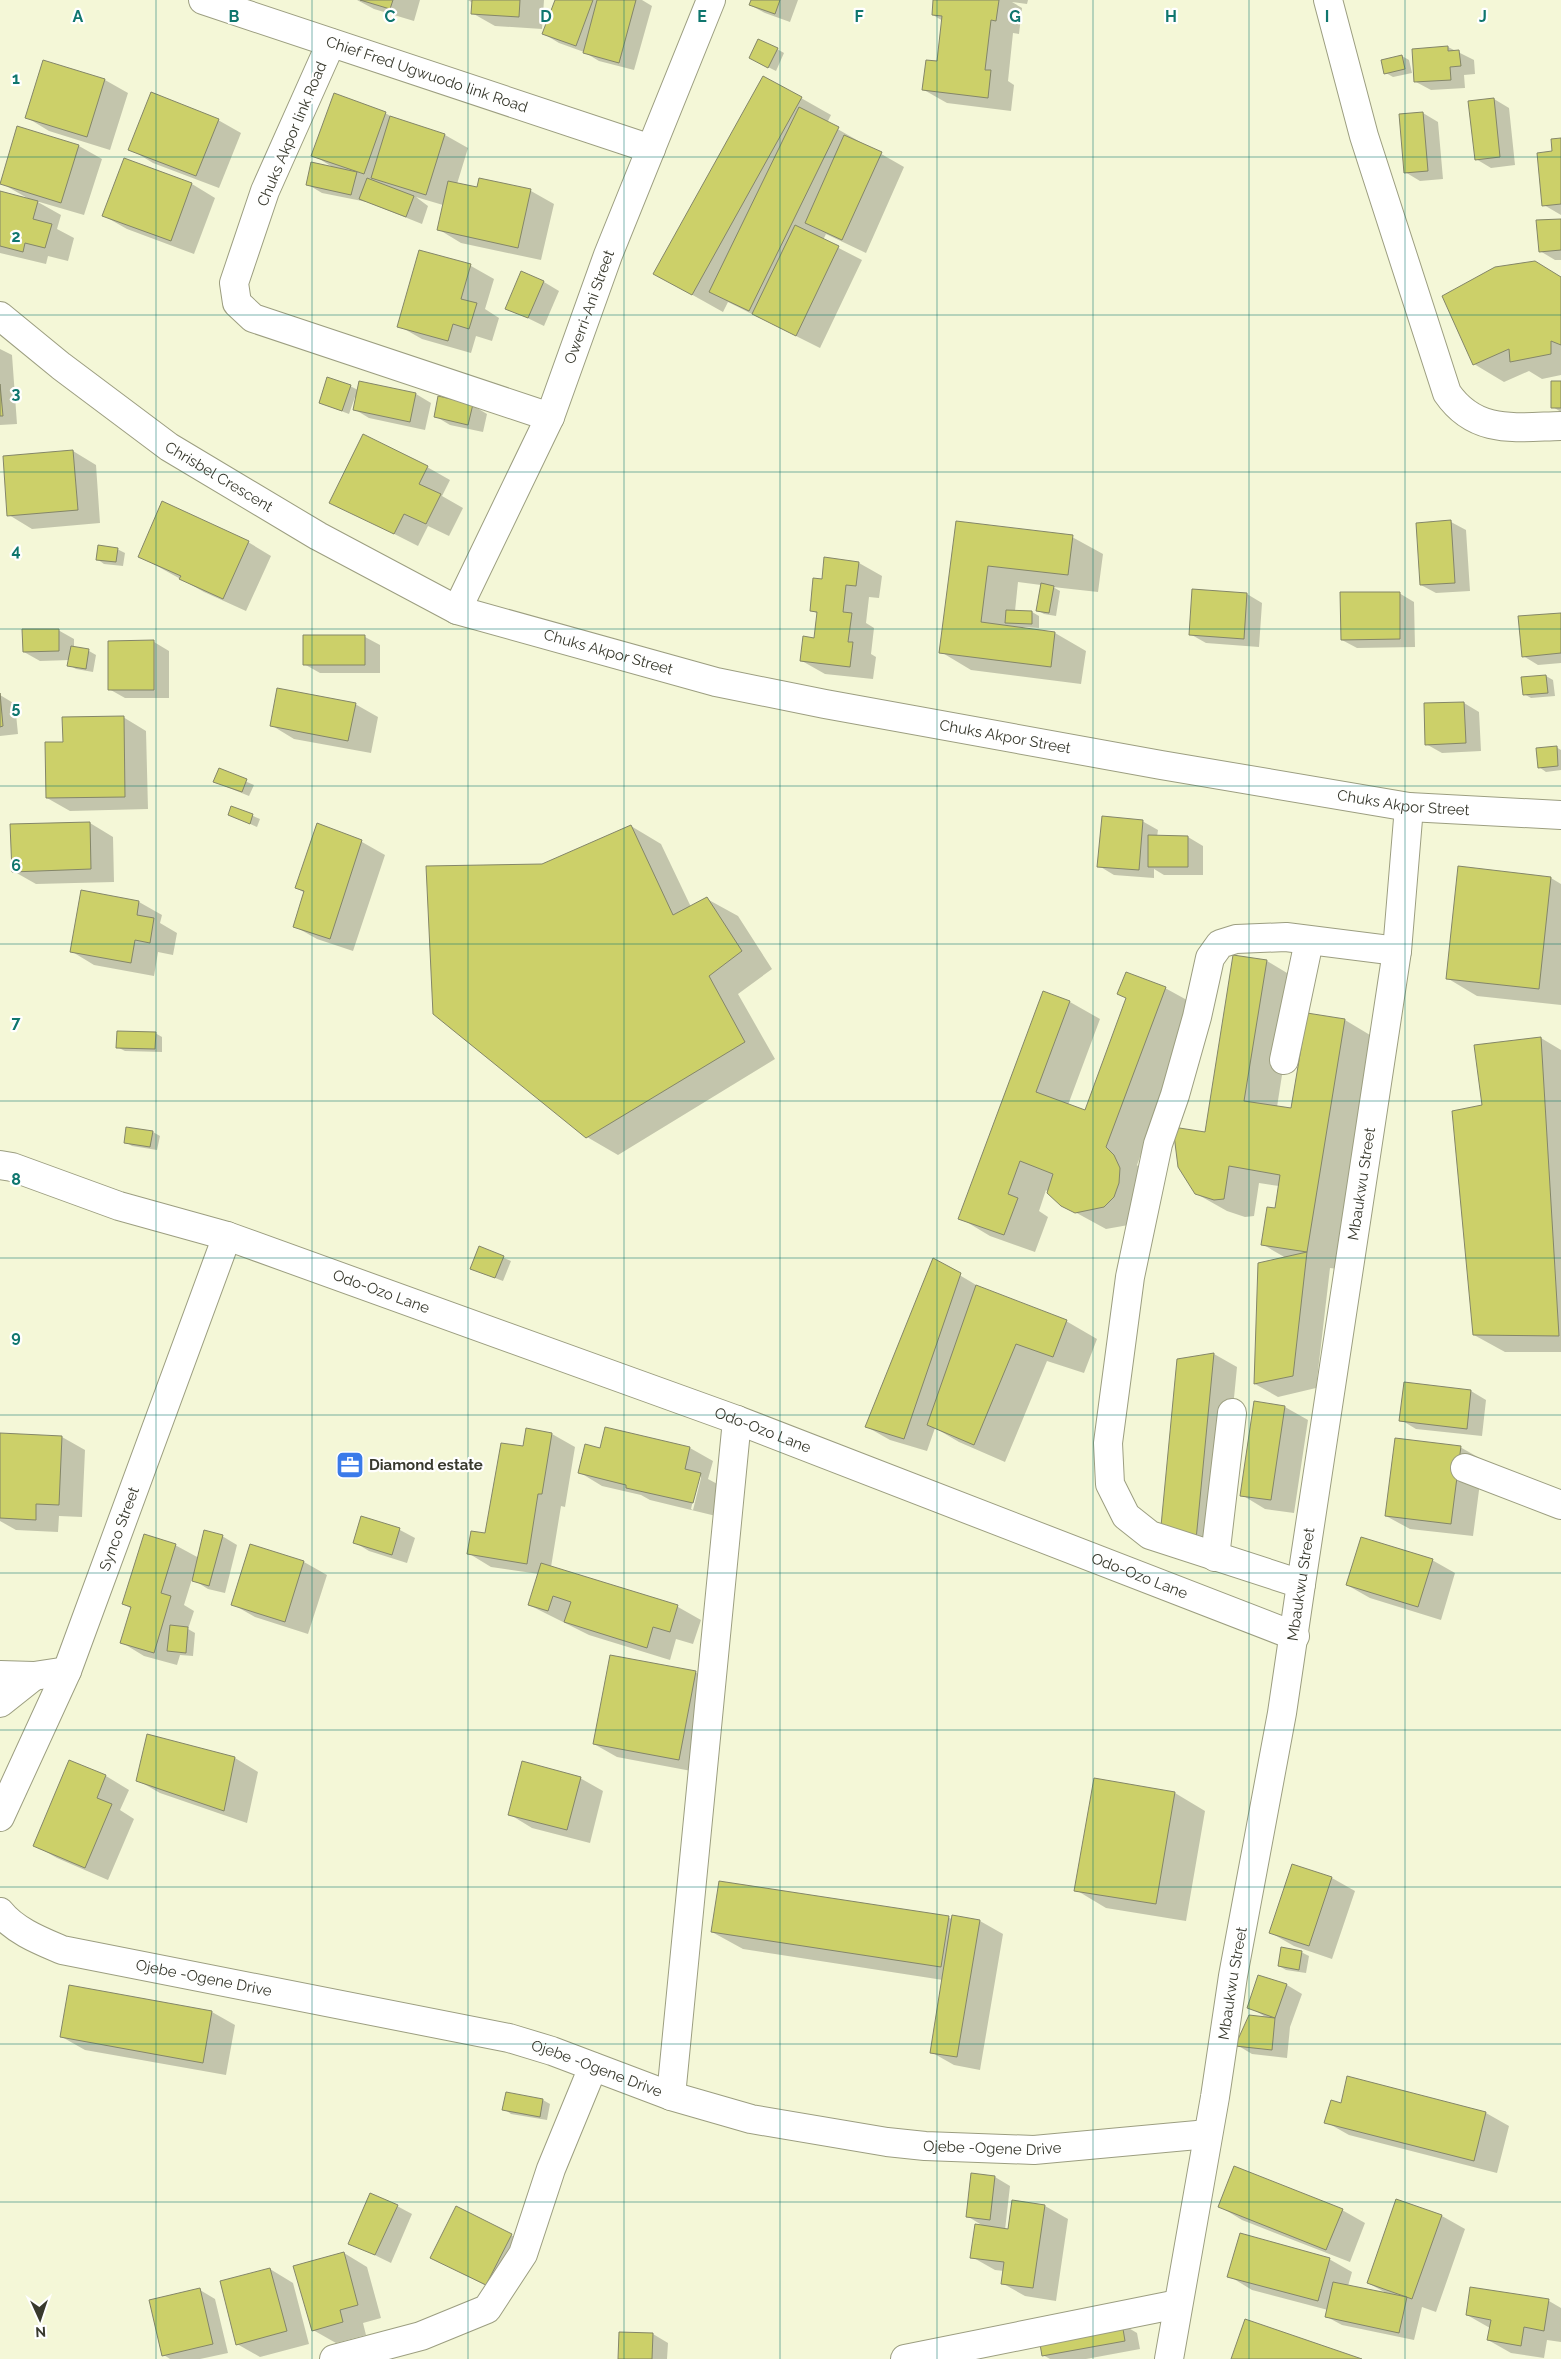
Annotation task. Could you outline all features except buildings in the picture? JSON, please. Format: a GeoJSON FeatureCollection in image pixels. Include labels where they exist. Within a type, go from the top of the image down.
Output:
{"type":"FeatureCollection","features":[{"type":"Feature","properties":{"kind":"street","name":"Chief Fred Ugwuodo link Road"},"geometry":{"type":"LineString","coordinates":[[202,0],[651,149]]}},
{"type":"Feature","properties":{"kind":"street","name":"Owerri-Ani Street"},"geometry":{"type":"LineString","coordinates":[[457,610],[550,417],[608,255],[710,0]]}},
{"type":"Feature","properties":{"kind":"street"},"geometry":{"type":"LineString","coordinates":[[1328,0],[1364,136],[1446,394],[1455,406],[1485,424],[1503,427],[1561,426]]}},
{"type":"Feature","properties":{"kind":"street","name":"Chuks Akpor link Road"},"geometry":{"type":"LineString","coordinates":[[331,43],[265,192],[234,283],[237,303],[253,318],[550,417]]}},
{"type":"Feature","properties":{"kind":"street","name":"Chrisbel Crescent"},"geometry":{"type":"LineString","coordinates":[[0,316],[61,366],[168,447],[318,536],[457,610]]}},
{"type":"Feature","properties":{"kind":"street","name":"Chuks Akpor Street"},"geometry":{"type":"LineString","coordinates":[[457,610],[716,682],[1161,765],[1409,807],[1561,816]]}},
{"type":"Feature","properties":{"kind":"street","name":"Mbaukwu Street"},"geometry":{"type":"LineString","coordinates":[[1169,2359],[1233,1976],[1295,1636],[1300,1584],[1398,951],[1409,807]]}},
{"type":"Feature","properties":{"kind":"street"},"geometry":{"type":"LineString","coordinates":[[1300,1584],[1150,1535],[1126,1516],[1110,1484],[1108,1443],[1130,1277],[1158,1144],[1194,1026],[1210,958],[1220,944],[1236,939],[1286,938],[1398,951]]}},
{"type":"Feature","properties":{"kind":"street"},"geometry":{"type":"LineString","coordinates":[[1284,1060],[1309,941]]}},
{"type":"Feature","properties":{"kind":"street","name":"Odo-Ozo Lane"},"geometry":{"type":"LineString","coordinates":[[0,1165],[12,1167],[119,1206],[227,1236],[737,1420],[1295,1636]]}},
{"type":"Feature","properties":{"kind":"street","name":"Synco Street"},"geometry":{"type":"LineString","coordinates":[[0,1817],[67,1671],[227,1236]]}},
{"type":"Feature","properties":{"kind":"street"},"geometry":{"type":"LineString","coordinates":[[1215,1557],[1232,1414]]}},
{"type":"Feature","properties":{"kind":"street"},"geometry":{"type":"LineString","coordinates":[[671,2096],[737,1420]]}},
{"type":"Feature","properties":{"kind":"street"},"geometry":{"type":"LineString","coordinates":[[1465,1468],[1561,1505]]}},
{"type":"Feature","properties":{"kind":"street"},"geometry":{"type":"LineString","coordinates":[[0,1675],[34,1676],[67,1671]]}},
{"type":"Feature","properties":{"kind":"street"},"geometry":{"type":"LineString","coordinates":[[0,1703],[34,1676]]}},
{"type":"Feature","properties":{"kind":"street","name":"Ojebe -Ogene Drive"},"geometry":{"type":"LineString","coordinates":[[0,1912],[6,1920],[36,1939],[62,1950],[472,2030],[552,2051],[671,2096],[751,2119],[887,2142],[925,2146],[1034,2150],[1208,2134]]}},
{"type":"Feature","properties":{"kind":"street"},"geometry":{"type":"LineString","coordinates":[[334,2359],[421,2336],[487,2309],[523,2254],[551,2169],[593,2067]]}},
{"type":"Feature","properties":{"kind":"street"},"geometry":{"type":"LineString","coordinates":[[905,2359],[1178,2304]]}},
{"type":"Feature","properties":{"kind":"place","name":"Diamond estate"},"geometry":{"type":"Point","coordinates":[350,1465]}}]}
